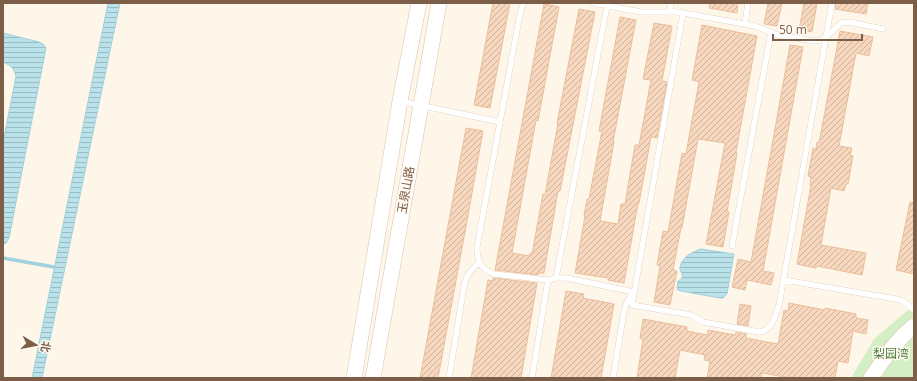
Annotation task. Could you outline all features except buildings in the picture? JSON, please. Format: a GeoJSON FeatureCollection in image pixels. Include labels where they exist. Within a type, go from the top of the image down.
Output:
{"type":"FeatureCollection","features":[{"type":"Feature","properties":{"kind":"street","name":"玉泉山路"},"geometry":{"type":"LineString","coordinates":[[354,378],[400,101],[419,3]]}},
{"type":"Feature","properties":{"kind":"street","name":"玉泉山路"},"geometry":{"type":"LineString","coordinates":[[373,378],[439,3]]}},
{"type":"Feature","properties":{"kind":"street"},"geometry":{"type":"LineString","coordinates":[[871,378],[884,358],[906,332],[914,326]]}},
{"type":"Feature","properties":{"kind":"lane"},"geometry":{"type":"LineString","coordinates":[[524,3],[519,19],[477,247],[479,263],[488,272],[494,274],[548,280],[566,278],[634,292]]}},
{"type":"Feature","properties":{"kind":"lane"},"geometry":{"type":"LineString","coordinates":[[593,3],[641,12],[683,13],[759,27],[778,35],[813,41],[821,40],[841,23],[849,22],[883,29]]}},
{"type":"Feature","properties":{"kind":"lane"},"geometry":{"type":"LineString","coordinates":[[670,12],[671,3]]}},
{"type":"Feature","properties":{"kind":"lane"},"geometry":{"type":"LineString","coordinates":[[745,24],[748,3]]}},
{"type":"Feature","properties":{"kind":"lane"},"geometry":{"type":"LineString","coordinates":[[683,13],[632,305],[691,315],[703,322],[761,332],[768,328],[779,305],[832,3]]}},
{"type":"Feature","properties":{"kind":"lane"},"geometry":{"type":"LineString","coordinates":[[556,278],[607,6]]}},
{"type":"Feature","properties":{"kind":"lane"},"geometry":{"type":"LineString","coordinates":[[732,246],[771,32]]}},
{"type":"Feature","properties":{"kind":"lane"},"geometry":{"type":"LineString","coordinates":[[400,101],[500,122]]}},
{"type":"Feature","properties":{"kind":"lane"},"geometry":{"type":"LineString","coordinates":[[449,378],[466,277],[479,263]]}},
{"type":"Feature","properties":{"kind":"lane"},"geometry":{"type":"LineString","coordinates":[[532,378],[548,280]]}},
{"type":"Feature","properties":{"kind":"lane"},"geometry":{"type":"LineString","coordinates":[[784,280],[896,299],[907,303],[914,310]]}},
{"type":"Feature","properties":{"kind":"lane"},"geometry":{"type":"LineString","coordinates":[[613,378],[624,311],[627,302],[634,292]]}},
{"type":"Feature","properties":{"kind":"green space","name":"梨园湾"},"geometry":{"type":"Polygon","coordinates":[[[914,305],[914,378],[851,378],[874,339],[914,305]]]}},
{"type":"Feature","properties":{"kind":"water"},"geometry":{"type":"Polygon","coordinates":[[[108,3],[120,3],[42,378],[32,378],[108,3]]]}},
{"type":"Feature","properties":{"kind":"water"},"geometry":{"type":"Polygon","coordinates":[[[3,33],[39,42],[46,48],[9,238],[6,243],[3,244],[3,143],[16,76],[12,67],[3,62],[3,33]]]}},
{"type":"Feature","properties":{"kind":"water"},"geometry":{"type":"Polygon","coordinates":[[[701,249],[734,254],[727,294],[723,298],[681,291],[677,288],[678,281],[682,278],[680,269],[681,263],[691,253],[701,249]]]}},
{"type":"Feature","properties":{"kind":"waterway"},"geometry":{"type":"LineString","coordinates":[[3,258],[54,267]]}}]}
